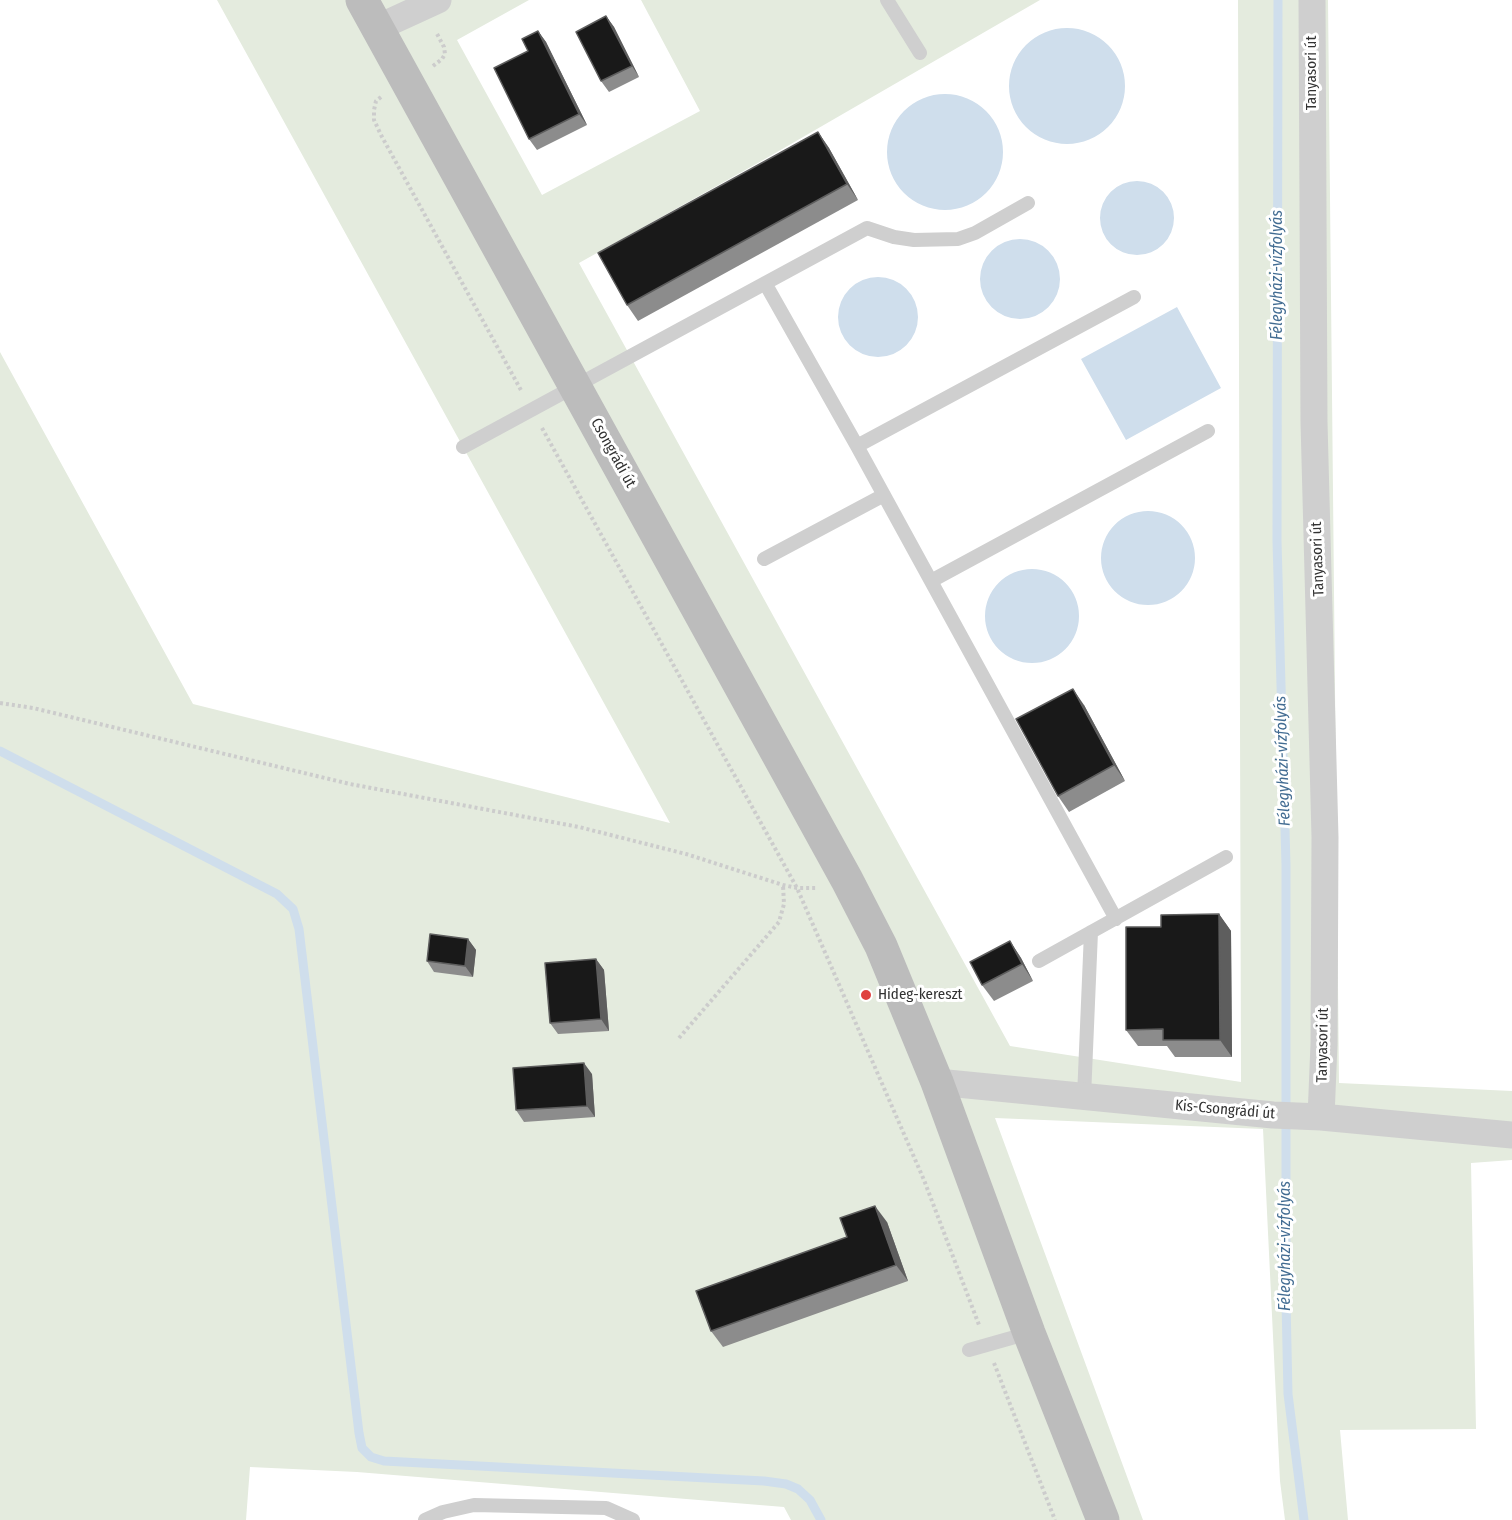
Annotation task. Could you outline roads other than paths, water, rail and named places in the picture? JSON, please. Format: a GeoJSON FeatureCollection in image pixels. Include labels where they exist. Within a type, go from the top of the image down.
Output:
{"type":"FeatureCollection","features":[{"type":"Feature","properties":{"kind":"main road","name":"Csongrádi út"},"geometry":{"type":"LineString","coordinates":[[370,14],[848,879],[881,946],[937,1083],[1029,1333],[1103,1520]]}},
{"type":"Feature","properties":{"kind":"street","name":"Tanyasori út"},"geometry":{"type":"LineString","coordinates":[[1297,1116],[1324,1044],[1325,837],[1314,422],[1312,0]]}},
{"type":"Feature","properties":{"kind":"street","name":"Csongrádi út"},"geometry":{"type":"LineString","coordinates":[[370,14],[430,4]]}},
{"type":"Feature","properties":{"kind":"street","name":"Kis-Csongrádi út"},"geometry":{"type":"LineString","coordinates":[[937,1083],[1512,1135]]}},
{"type":"Feature","properties":{"kind":"lane"},"geometry":{"type":"LineString","coordinates":[[887,0],[920,52]]}},
{"type":"Feature","properties":{"kind":"lane"},"geometry":{"type":"LineString","coordinates":[[463,447],[867,228],[894,237],[914,240],[958,239],[975,233],[1028,203]]}},
{"type":"Feature","properties":{"kind":"lane"},"geometry":{"type":"LineString","coordinates":[[765,283],[1116,919]]}},
{"type":"Feature","properties":{"kind":"lane"},"geometry":{"type":"LineString","coordinates":[[857,446],[1134,297]]}},
{"type":"Feature","properties":{"kind":"lane"},"geometry":{"type":"LineString","coordinates":[[931,581],[1208,431]]}},
{"type":"Feature","properties":{"kind":"lane"},"geometry":{"type":"LineString","coordinates":[[764,559],[884,495]]}},
{"type":"Feature","properties":{"kind":"lane"},"geometry":{"type":"LineString","coordinates":[[1039,961],[1226,857]]}},
{"type":"Feature","properties":{"kind":"lane"},"geometry":{"type":"LineString","coordinates":[[1084,1097],[1091,932]]}},
{"type":"Feature","properties":{"kind":"lane"},"geometry":{"type":"LineString","coordinates":[[969,1350],[1029,1333]]}},
{"type":"Feature","properties":{"kind":"lane"},"geometry":{"type":"LineString","coordinates":[[425,1520],[443,1512],[474,1505],[606,1508],[633,1520]]}},
{"type":"Feature","properties":{"kind":"water"},"geometry":{"type":"Polygon","coordinates":[[[1067,28],[1089,33],[1108,45],[1120,64],[1125,86],[1120,108],[1108,127],[1089,139],[1067,144],[1045,139],[1026,127],[1014,108],[1009,86],[1014,64],[1026,45],[1045,33],[1067,28]]]}},
{"type":"Feature","properties":{"kind":"water"},"geometry":{"type":"Polygon","coordinates":[[[945,94],[967,99],[986,111],[998,130],[1003,152],[998,174],[986,193],[967,205],[945,210],[923,205],[904,193],[892,174],[887,152],[892,130],[904,111],[923,99],[945,94]]]}},
{"type":"Feature","properties":{"kind":"water"},"geometry":{"type":"Polygon","coordinates":[[[1137,181],[1158,187],[1168,197],[1174,218],[1168,239],[1158,249],[1137,255],[1116,249],[1106,239],[1100,218],[1106,197],[1116,187],[1137,181]]]}},
{"type":"Feature","properties":{"kind":"water"},"geometry":{"type":"Polygon","coordinates":[[[1020,239],[1035,242],[1048,251],[1057,264],[1060,279],[1057,294],[1048,307],[1035,316],[1020,319],[1005,316],[992,307],[983,294],[980,279],[983,264],[992,251],[1005,242],[1020,239]]]}},
{"type":"Feature","properties":{"kind":"water"},"geometry":{"type":"Polygon","coordinates":[[[878,277],[893,280],[906,289],[915,302],[918,317],[915,332],[906,345],[893,354],[878,357],[863,354],[850,345],[841,332],[838,317],[841,302],[850,289],[863,280],[878,277]]]}},
{"type":"Feature","properties":{"kind":"water"},"geometry":{"type":"Polygon","coordinates":[[[1177,307],[1221,388],[1126,440],[1081,359],[1177,307]]]}},
{"type":"Feature","properties":{"kind":"water"},"geometry":{"type":"Polygon","coordinates":[[[1148,511],[1166,514],[1181,525],[1192,540],[1195,558],[1192,576],[1181,591],[1166,602],[1148,605],[1130,602],[1115,591],[1104,576],[1101,558],[1104,540],[1115,525],[1130,514],[1148,511]]]}},
{"type":"Feature","properties":{"kind":"water"},"geometry":{"type":"Polygon","coordinates":[[[1032,569],[1050,572],[1065,583],[1076,598],[1079,616],[1076,634],[1065,649],[1050,660],[1032,663],[1014,660],[999,649],[988,634],[985,616],[988,598],[999,583],[1014,572],[1032,569]]]}},
{"type":"Feature","properties":{"kind":"waterway","name":"Félegyházi-vízfolyás"},"geometry":{"type":"LineString","coordinates":[[1278,0],[1277,541],[1286,865],[1286,1301],[1288,1394],[1304,1520]]}},
{"type":"Feature","properties":{"kind":"waterway"},"geometry":{"type":"LineString","coordinates":[[0,751],[277,894],[293,909],[299,929],[359,1433],[362,1448],[371,1457],[384,1461],[786,1484],[798,1489],[810,1500],[821,1520]]}},
{"type":"Feature","properties":{"kind":"place","name":"Hideg-kereszt"},"geometry":{"type":"Point","coordinates":[866,995]}}]}
